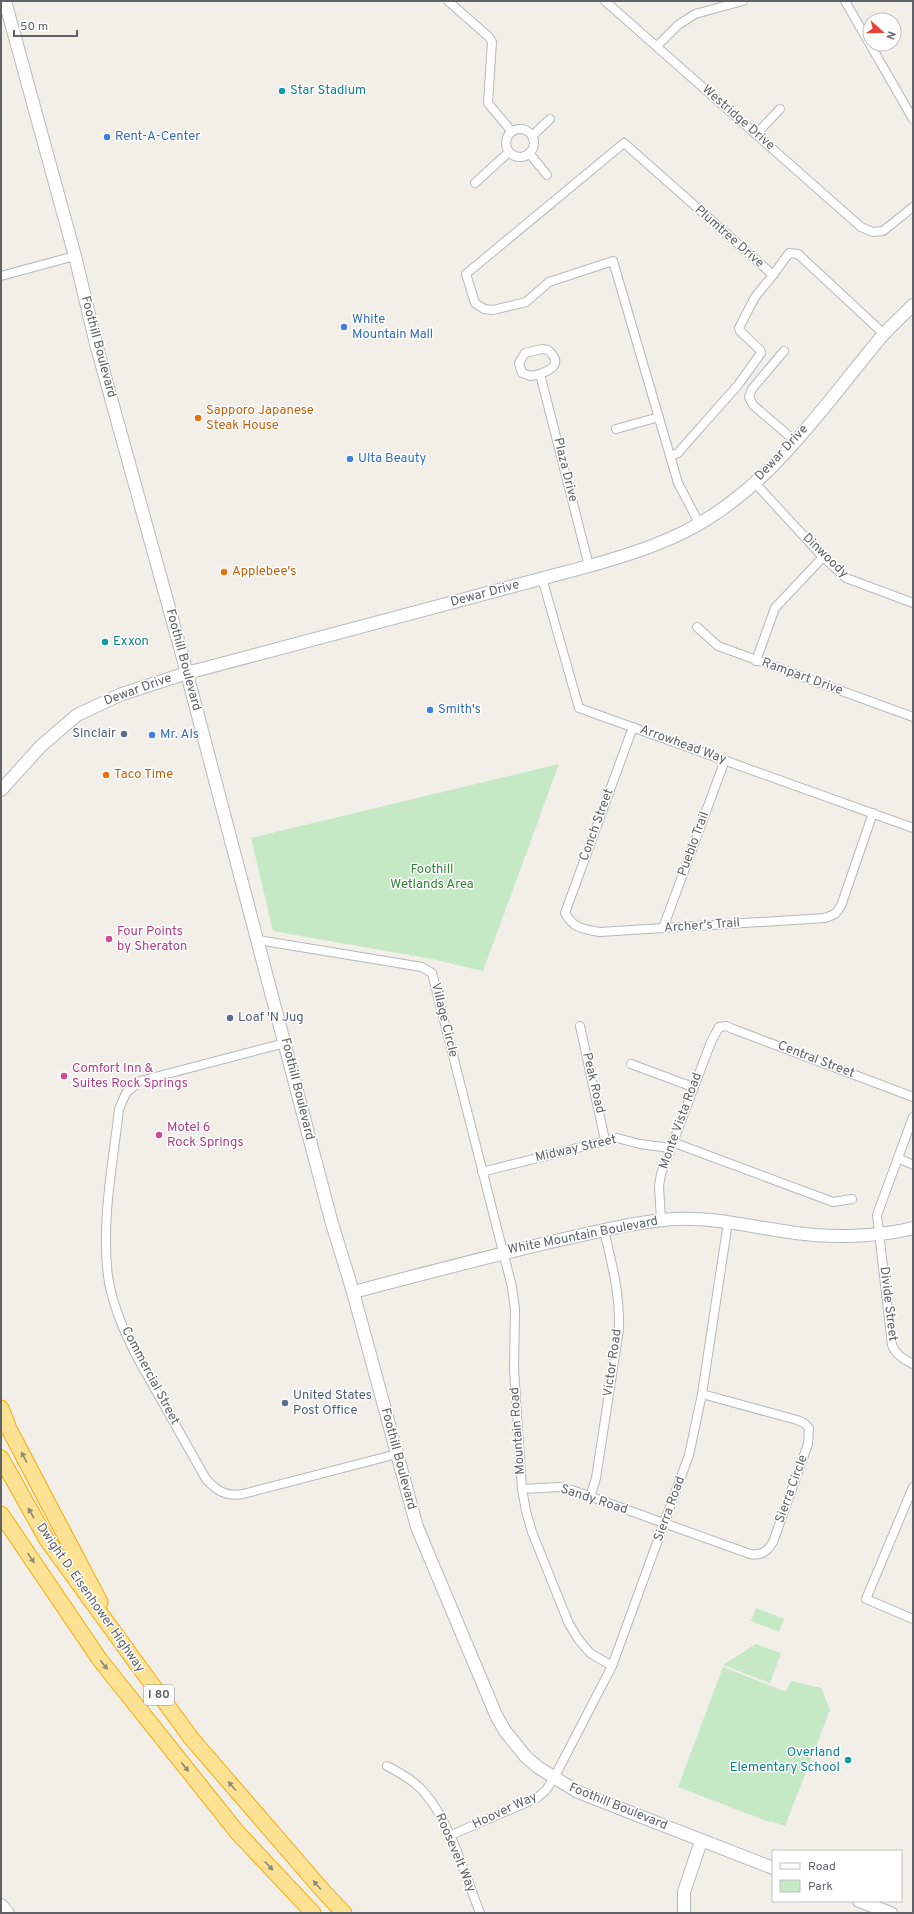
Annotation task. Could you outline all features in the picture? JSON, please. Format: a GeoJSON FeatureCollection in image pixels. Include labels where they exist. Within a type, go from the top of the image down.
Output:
{"type":"FeatureCollection","features":[{"type":"Feature","properties":{"kind":"highway"},"geometry":{"type":"LineString","coordinates":[[1,1408],[9,1429],[127,1652]]}},
{"type":"Feature","properties":{"kind":"highway","name":"Dwight D. Eisenhower Highway"},"geometry":{"type":"LineString","coordinates":[[1,1458],[47,1540],[191,1738],[324,1892],[344,1913]]}},
{"type":"Feature","properties":{"kind":"highway","name":"Dwight D. Eisenhower Highway"},"geometry":{"type":"LineString","coordinates":[[1,1514],[100,1660],[237,1832],[313,1913]]}},
{"type":"Feature","properties":{"kind":"street","name":"Foothill Boulevard"},"geometry":{"type":"LineString","coordinates":[[5,1],[75,256],[98,350],[187,673],[221,807],[258,940],[331,1220],[353,1292],[417,1527],[496,1715],[509,1737],[526,1757],[554,1778],[578,1792],[772,1868]]}},
{"type":"Feature","properties":{"kind":"street"},"geometry":{"type":"LineString","coordinates":[[448,1],[489,37],[492,46],[488,103],[512,132]]}},
{"type":"Feature","properties":{"kind":"street","name":"Westridge Drive"},"geometry":{"type":"LineString","coordinates":[[606,1],[861,227],[873,232],[883,231],[913,207]]}},
{"type":"Feature","properties":{"kind":"street"},"geometry":{"type":"LineString","coordinates":[[657,46],[678,24],[695,14],[743,1]]}},
{"type":"Feature","properties":{"kind":"street"},"geometry":{"type":"LineString","coordinates":[[845,1],[913,119]]}},
{"type":"Feature","properties":{"kind":"street"},"geometry":{"type":"LineString","coordinates":[[756,134],[780,109]]}},
{"type":"Feature","properties":{"kind":"street"},"geometry":{"type":"LineString","coordinates":[[532,136],[550,119]]}},
{"type":"Feature","properties":{"kind":"street"},"geometry":{"type":"LineString","coordinates":[[520,129],[526,130],[532,136],[534,145],[529,153],[520,157],[514,156],[509,152],[506,140],[512,132],[520,129]]}},
{"type":"Feature","properties":{"kind":"street","name":"Plumtree Drive"},"geometry":{"type":"LineString","coordinates":[[659,417],[613,261],[549,282],[526,302],[493,310],[484,309],[475,303],[466,274],[624,143],[773,275],[789,253],[798,254],[884,334]]}},
{"type":"Feature","properties":{"kind":"street"},"geometry":{"type":"LineString","coordinates":[[475,183],[509,152]]}},
{"type":"Feature","properties":{"kind":"street"},"geometry":{"type":"LineString","coordinates":[[529,153],[547,175]]}},
{"type":"Feature","properties":{"kind":"street"},"geometry":{"type":"LineString","coordinates":[[1,276],[75,256]]}},
{"type":"Feature","properties":{"kind":"street"},"geometry":{"type":"LineString","coordinates":[[670,456],[678,453],[738,385],[761,353],[760,350],[740,331],[742,323],[755,297],[773,275]]}},
{"type":"Feature","properties":{"kind":"street","name":"Dewar Drive"},"geometry":{"type":"LineString","coordinates":[[1,790],[40,746],[77,715],[122,694],[187,673],[324,638],[590,566],[660,543],[699,523],[729,504],[755,483],[840,390],[884,334],[913,305]]}},
{"type":"Feature","properties":{"kind":"street"},"geometry":{"type":"LineString","coordinates":[[784,351],[752,389],[749,397],[753,405],[795,441]]}},
{"type":"Feature","properties":{"kind":"street","name":"Plaza Drive"},"geometry":{"type":"LineString","coordinates":[[540,374],[590,566]]}},
{"type":"Feature","properties":{"kind":"street"},"geometry":{"type":"LineString","coordinates":[[616,429],[659,417],[681,490],[699,523]]}},
{"type":"Feature","properties":{"kind":"street","name":"Dinwoody"},"geometry":{"type":"LineString","coordinates":[[755,483],[824,557],[846,578],[913,603]]}},
{"type":"Feature","properties":{"kind":"street"},"geometry":{"type":"LineString","coordinates":[[756,660],[775,608],[824,557]]}},
{"type":"Feature","properties":{"kind":"street","name":"Arrowhead Way"},"geometry":{"type":"LineString","coordinates":[[542,578],[579,708],[913,828]]}},
{"type":"Feature","properties":{"kind":"street","name":"Rampart Drive"},"geometry":{"type":"LineString","coordinates":[[697,627],[718,646],[913,717]]}},
{"type":"Feature","properties":{"kind":"street","name":"Conch Street"},"geometry":{"type":"LineString","coordinates":[[570,922],[565,913],[633,727]]}},
{"type":"Feature","properties":{"kind":"street","name":"Pueblo Trail"},"geometry":{"type":"LineString","coordinates":[[663,928],[726,760]]}},
{"type":"Feature","properties":{"kind":"street","name":"Archer's Trail"},"geometry":{"type":"LineString","coordinates":[[570,922],[581,929],[600,932],[825,918],[835,914],[841,906],[873,813]]}},
{"type":"Feature","properties":{"kind":"street","name":"Village Circle"},"geometry":{"type":"LineString","coordinates":[[258,940],[422,967],[432,973],[482,1172]]}},
{"type":"Feature","properties":{"kind":"street","name":"Peak Road"},"geometry":{"type":"LineString","coordinates":[[580,1026],[606,1140]]}},
{"type":"Feature","properties":{"kind":"street","name":"Central Street"},"geometry":{"type":"LineString","coordinates":[[719,1027],[726,1026],[913,1097]]}},
{"type":"Feature","properties":{"kind":"street","name":"Monte Vista Road"},"geometry":{"type":"LineString","coordinates":[[661,1220],[659,1186],[661,1174],[693,1087],[711,1042],[719,1027]]}},
{"type":"Feature","properties":{"kind":"street","name":"Commercial Street"},"geometry":{"type":"LineString","coordinates":[[285,1043],[140,1081],[126,1093],[119,1109],[106,1221],[105,1248],[108,1278],[116,1309],[137,1357],[206,1479],[221,1493],[232,1496],[243,1494],[397,1454]]}},
{"type":"Feature","properties":{"kind":"street"},"geometry":{"type":"LineString","coordinates":[[631,1064],[693,1087]]}},
{"type":"Feature","properties":{"kind":"street","name":"Divide Street"},"geometry":{"type":"LineString","coordinates":[[912,1361],[900,1357],[892,1345],[877,1214],[913,1117]]}},
{"type":"Feature","properties":{"kind":"street","name":"Midway Street"},"geometry":{"type":"LineString","coordinates":[[482,1172],[606,1140],[624,1138],[640,1144],[671,1145],[833,1202],[852,1199]]}},
{"type":"Feature","properties":{"kind":"street"},"geometry":{"type":"LineString","coordinates":[[898,1158],[913,1165]]}},
{"type":"Feature","properties":{"kind":"street","name":"Mountain Road"},"geometry":{"type":"LineString","coordinates":[[482,1172],[512,1288],[515,1309],[514,1369],[522,1489],[532,1532],[569,1624],[579,1640],[590,1653],[612,1666]]}},
{"type":"Feature","properties":{"kind":"street","name":"White Mountain Boulevard"},"geometry":{"type":"LineString","coordinates":[[353,1292],[502,1252],[604,1230],[661,1220],[678,1219],[728,1222],[797,1234],[879,1234],[913,1228]]}},
{"type":"Feature","properties":{"kind":"street","name":"Sierra Road"},"geometry":{"type":"LineString","coordinates":[[554,1778],[612,1666],[689,1455],[702,1394],[728,1222]]}},
{"type":"Feature","properties":{"kind":"street","name":"Victor Road"},"geometry":{"type":"LineString","coordinates":[[590,1497],[596,1478],[618,1329],[619,1306],[617,1284],[604,1230]]}},
{"type":"Feature","properties":{"kind":"street","name":"Sierra Circle"},"geometry":{"type":"LineString","coordinates":[[664,1524],[750,1554],[763,1554],[769,1549],[773,1542],[808,1444],[809,1428],[804,1423],[702,1394]]}},
{"type":"Feature","properties":{"kind":"street","name":"Sandy Road"},"geometry":{"type":"LineString","coordinates":[[522,1489],[560,1487],[664,1524]]}},
{"type":"Feature","properties":{"kind":"street"},"geometry":{"type":"LineString","coordinates":[[913,1487],[910,1502],[866,1599],[913,1619]]}},
{"type":"Feature","properties":{"kind":"street","name":"Roosevelt Way"},"geometry":{"type":"LineString","coordinates":[[388,1766],[406,1776],[422,1790],[440,1815],[480,1913]]}},
{"type":"Feature","properties":{"kind":"street","name":"Hoover Way"},"geometry":{"type":"LineString","coordinates":[[449,1836],[537,1798],[546,1790],[554,1778]]}},
{"type":"Feature","properties":{"kind":"street"},"geometry":{"type":"LineString","coordinates":[[684,1913],[684,1892],[701,1840]]}},
{"type":"Feature","properties":{"kind":"street"},"geometry":{"type":"LineString","coordinates":[[862,1902],[891,1913]]}},
{"type":"Feature","properties":{"kind":"street"},"geometry":{"type":"LineString","coordinates":[[1,1905],[8,1913]]}},
{"type":"Feature","properties":{"kind":"green space","name":"Foothill Wetlands Area"},"geometry":{"type":"Polygon","coordinates":[[[559,764],[483,971],[432,959],[273,931],[251,838],[559,764]]]}},
{"type":"Feature","properties":{"kind":"green space"},"geometry":{"type":"Polygon","coordinates":[[[756,1608],[784,1619],[779,1632],[751,1621],[756,1608]]]}},
{"type":"Feature","properties":{"kind":"green space"},"geometry":{"type":"Polygon","coordinates":[[[756,1644],[781,1653],[770,1683],[723,1665],[756,1644]]]}},
{"type":"Feature","properties":{"kind":"green space"},"geometry":{"type":"Polygon","coordinates":[[[723,1667],[786,1692],[791,1681],[821,1688],[830,1710],[785,1826],[770,1821],[769,1822],[678,1787],[723,1667]]]}},
{"type":"Feature","properties":{"kind":"place","name":"Star Stadium"},"geometry":{"type":"Point","coordinates":[282,91]}},
{"type":"Feature","properties":{"kind":"place","name":"Rent-A-Center"},"geometry":{"type":"Point","coordinates":[107,137]}},
{"type":"Feature","properties":{"kind":"place","name":"White Mountain Mall"},"geometry":{"type":"Point","coordinates":[344,327]}},
{"type":"Feature","properties":{"kind":"place","name":"Sapporo Japanese Steak House"},"geometry":{"type":"Point","coordinates":[198,418]}},
{"type":"Feature","properties":{"kind":"place","name":"Ulta Beauty"},"geometry":{"type":"Point","coordinates":[350,459]}},
{"type":"Feature","properties":{"kind":"place","name":"Applebee's"},"geometry":{"type":"Point","coordinates":[224,572]}},
{"type":"Feature","properties":{"kind":"place","name":"Exxon"},"geometry":{"type":"Point","coordinates":[105,642]}},
{"type":"Feature","properties":{"kind":"place","name":"Smith's"},"geometry":{"type":"Point","coordinates":[430,710]}},
{"type":"Feature","properties":{"kind":"place","name":"Sinclair"},"geometry":{"type":"Point","coordinates":[124,734]}},
{"type":"Feature","properties":{"kind":"place","name":"Mr. Als"},"geometry":{"type":"Point","coordinates":[152,735]}},
{"type":"Feature","properties":{"kind":"place","name":"Taco Time"},"geometry":{"type":"Point","coordinates":[106,775]}},
{"type":"Feature","properties":{"kind":"place","name":"Four Points by Sheraton"},"geometry":{"type":"Point","coordinates":[109,939]}},
{"type":"Feature","properties":{"kind":"place","name":"Loaf 'N Jug"},"geometry":{"type":"Point","coordinates":[230,1018]}},
{"type":"Feature","properties":{"kind":"place","name":"Comfort Inn & Suites Rock Springs"},"geometry":{"type":"Point","coordinates":[64,1076]}},
{"type":"Feature","properties":{"kind":"place","name":"Motel 6 Rock Springs"},"geometry":{"type":"Point","coordinates":[159,1135]}},
{"type":"Feature","properties":{"kind":"place","name":"United States Post Office"},"geometry":{"type":"Point","coordinates":[285,1403]}},
{"type":"Feature","properties":{"kind":"place","name":"Overland Elementary School"},"geometry":{"type":"Point","coordinates":[848,1760]}}]}
